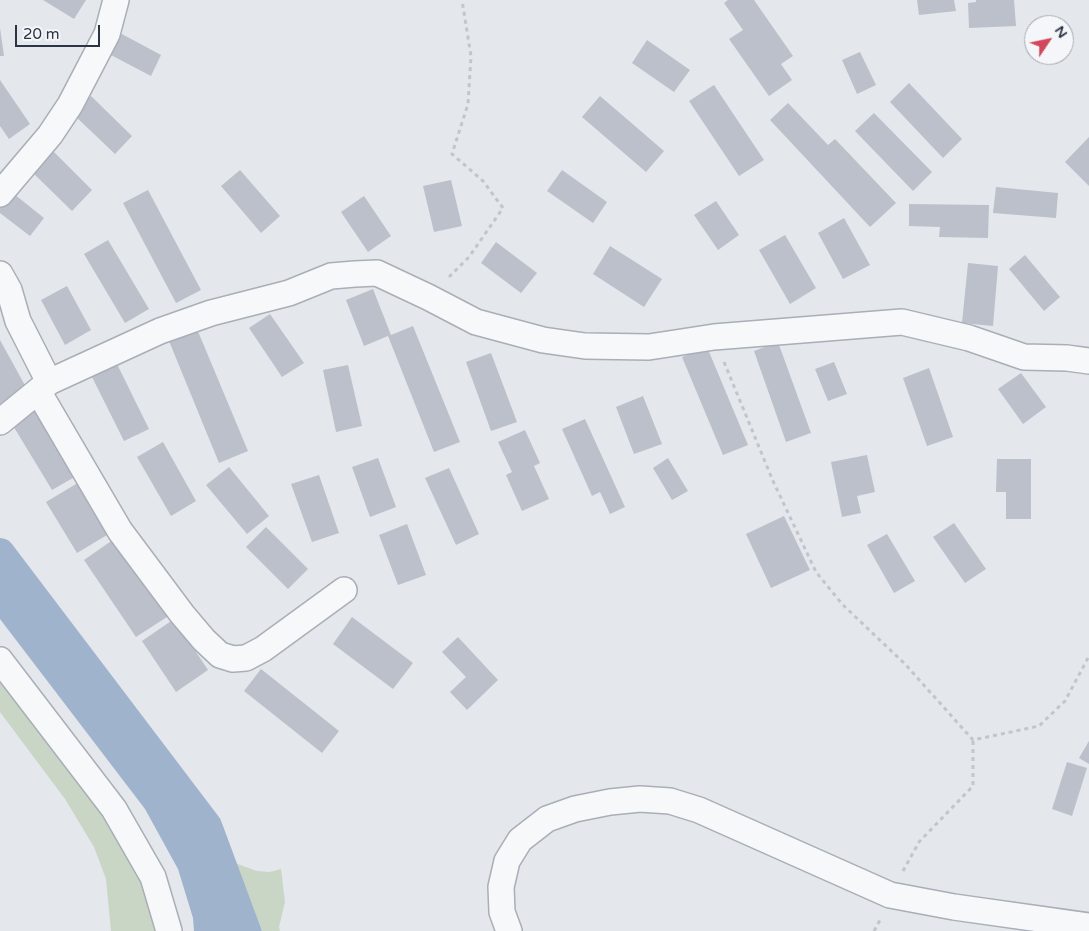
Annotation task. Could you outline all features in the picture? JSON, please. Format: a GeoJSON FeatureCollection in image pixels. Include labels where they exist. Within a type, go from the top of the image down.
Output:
{"type":"FeatureCollection","features":[{"type":"Feature","properties":{"kind":"street"},"geometry":{"type":"LineString","coordinates":[[0,194],[50,134],[70,105],[107,34],[116,0]]}},
{"type":"Feature","properties":{"kind":"street"},"geometry":{"type":"LineString","coordinates":[[0,422],[44,387],[160,331],[211,313],[289,293],[331,276],[377,273],[476,322],[544,340],[585,346],[648,347],[714,337],[902,322],[969,338],[1024,357],[1066,358],[1089,362]]}},
{"type":"Feature","properties":{"kind":"street"},"geometry":{"type":"LineString","coordinates":[[0,274],[8,290],[44,387],[120,531],[182,614],[204,640],[220,655],[233,659],[246,658],[264,649],[344,590]]}},
{"type":"Feature","properties":{"kind":"street"},"geometry":{"type":"LineString","coordinates":[[0,660],[114,809],[153,877],[169,931]]}},
{"type":"Feature","properties":{"kind":"street"},"geometry":{"type":"LineString","coordinates":[[509,931],[502,912],[501,887],[507,861],[520,840],[547,819],[575,808],[640,799],[670,801],[699,810],[890,895],[954,907],[1089,926]]}},
{"type":"Feature","properties":{"kind":"path"},"geometry":{"type":"LineString","coordinates":[[428,297],[469,257],[503,208],[483,181],[452,154],[468,104],[470,74],[471,56],[462,0]]}},
{"type":"Feature","properties":{"kind":"path"},"geometry":{"type":"LineString","coordinates":[[714,337],[773,480],[816,572],[842,604],[905,664],[973,740],[973,786],[919,842],[890,895],[874,931]]}},
{"type":"Feature","properties":{"kind":"path"},"geometry":{"type":"LineString","coordinates":[[973,740],[1039,726],[1065,700],[1088,658]]}},
{"type":"Feature","properties":{"kind":"green space"},"geometry":{"type":"Polygon","coordinates":[[[0,667],[134,850],[162,931],[111,931],[106,879],[94,847],[65,799],[0,712],[0,667]]]}},
{"type":"Feature","properties":{"kind":"green space"},"geometry":{"type":"Polygon","coordinates":[[[232,862],[257,871],[270,872],[281,869],[285,902],[279,927],[280,931],[262,931],[232,862]]]}},
{"type":"Feature","properties":{"kind":"water"},"geometry":{"type":"Polygon","coordinates":[[[0,558],[80,672],[194,816],[221,859],[232,862],[262,931],[194,931],[193,918],[178,869],[145,809],[0,619],[0,558]]]}},
{"type":"Feature","properties":{"kind":"building"},"geometry":{"type":"Polygon","coordinates":[[[43,0],[86,0],[74,19],[43,0]]]}},
{"type":"Feature","properties":{"kind":"building"},"geometry":{"type":"Polygon","coordinates":[[[728,0],[754,0],[793,56],[781,64],[792,80],[769,96],[729,39],[743,30],[724,3],[728,0]]]}},
{"type":"Feature","properties":{"kind":"building"},"geometry":{"type":"Polygon","coordinates":[[[917,0],[954,0],[956,11],[919,15],[917,0]]]}},
{"type":"Feature","properties":{"kind":"building"},"geometry":{"type":"Polygon","coordinates":[[[976,0],[1014,0],[1016,26],[969,28],[968,3],[976,2],[976,0]]]}},
{"type":"Feature","properties":{"kind":"building"},"geometry":{"type":"Polygon","coordinates":[[[0,28],[4,56],[0,56],[0,28]]]}},
{"type":"Feature","properties":{"kind":"building"},"geometry":{"type":"Polygon","coordinates":[[[120,33],[161,55],[151,76],[109,54],[120,33]]]}},
{"type":"Feature","properties":{"kind":"building"},"geometry":{"type":"Polygon","coordinates":[[[647,40],[690,70],[674,92],[632,63],[647,40]]]}},
{"type":"Feature","properties":{"kind":"building"},"geometry":{"type":"Polygon","coordinates":[[[860,52],[876,85],[857,94],[842,60],[860,52]]]}},
{"type":"Feature","properties":{"kind":"building"},"geometry":{"type":"Polygon","coordinates":[[[0,80],[30,124],[9,139],[0,126],[0,80]]]}},
{"type":"Feature","properties":{"kind":"building"},"geometry":{"type":"Polygon","coordinates":[[[909,83],[962,139],[943,158],[890,102],[909,83]]]}},
{"type":"Feature","properties":{"kind":"building"},"geometry":{"type":"Polygon","coordinates":[[[714,85],[764,160],[739,176],[689,101],[714,85]]]}},
{"type":"Feature","properties":{"kind":"building"},"geometry":{"type":"Polygon","coordinates":[[[91,96],[132,136],[115,154],[73,114],[91,96]]]}},
{"type":"Feature","properties":{"kind":"building"},"geometry":{"type":"Polygon","coordinates":[[[600,96],[664,151],[646,172],[582,117],[600,96]]]}},
{"type":"Feature","properties":{"kind":"building"},"geometry":{"type":"Polygon","coordinates":[[[788,103],[828,145],[835,139],[896,203],[870,227],[770,120],[788,103]]]}},
{"type":"Feature","properties":{"kind":"building"},"geometry":{"type":"Polygon","coordinates":[[[874,113],[932,172],[913,191],[855,131],[874,113]]]}},
{"type":"Feature","properties":{"kind":"building"},"geometry":{"type":"Polygon","coordinates":[[[1089,137],[1089,186],[1065,162],[1089,137]]]}},
{"type":"Feature","properties":{"kind":"building"},"geometry":{"type":"Polygon","coordinates":[[[52,150],[92,190],[72,211],[31,171],[52,150]]]}},
{"type":"Feature","properties":{"kind":"building"},"geometry":{"type":"Polygon","coordinates":[[[240,170],[280,216],[261,233],[221,186],[240,170]]]}},
{"type":"Feature","properties":{"kind":"building"},"geometry":{"type":"Polygon","coordinates":[[[562,170],[607,202],[593,223],[547,191],[562,170]]]}},
{"type":"Feature","properties":{"kind":"building"},"geometry":{"type":"Polygon","coordinates":[[[451,180],[462,226],[434,232],[423,186],[451,180]]]}},
{"type":"Feature","properties":{"kind":"building"},"geometry":{"type":"Polygon","coordinates":[[[996,187],[1058,193],[1056,218],[993,213],[996,187]]]}},
{"type":"Feature","properties":{"kind":"building"},"geometry":{"type":"Polygon","coordinates":[[[9,190],[44,218],[30,236],[0,213],[0,202],[9,190]]]}},
{"type":"Feature","properties":{"kind":"building"},"geometry":{"type":"Polygon","coordinates":[[[148,190],[201,290],[176,303],[123,203],[148,190]]]}},
{"type":"Feature","properties":{"kind":"building"},"geometry":{"type":"Polygon","coordinates":[[[364,196],[391,236],[368,252],[341,212],[364,196]]]}},
{"type":"Feature","properties":{"kind":"building"},"geometry":{"type":"Polygon","coordinates":[[[716,201],[739,235],[718,250],[694,215],[716,201]]]}},
{"type":"Feature","properties":{"kind":"building"},"geometry":{"type":"Polygon","coordinates":[[[909,204],[989,205],[988,238],[939,237],[940,227],[909,226],[909,204]]]}},
{"type":"Feature","properties":{"kind":"building"},"geometry":{"type":"Polygon","coordinates":[[[844,218],[870,265],[843,279],[818,233],[844,218]]]}},
{"type":"Feature","properties":{"kind":"building"},"geometry":{"type":"Polygon","coordinates":[[[785,235],[816,288],[790,304],[759,250],[785,235]]]}},
{"type":"Feature","properties":{"kind":"building"},"geometry":{"type":"Polygon","coordinates":[[[108,240],[149,309],[125,323],[84,254],[108,240]]]}},
{"type":"Feature","properties":{"kind":"building"},"geometry":{"type":"Polygon","coordinates":[[[496,242],[537,273],[521,293],[481,263],[496,242]]]}},
{"type":"Feature","properties":{"kind":"building"},"geometry":{"type":"Polygon","coordinates":[[[610,246],[662,279],[644,307],[593,274],[610,246]]]}},
{"type":"Feature","properties":{"kind":"building"},"geometry":{"type":"Polygon","coordinates":[[[1025,255],[1060,297],[1044,311],[1009,269],[1025,255]]]}},
{"type":"Feature","properties":{"kind":"building"},"geometry":{"type":"Polygon","coordinates":[[[968,263],[998,266],[993,326],[962,323],[968,263]]]}},
{"type":"Feature","properties":{"kind":"building"},"geometry":{"type":"Polygon","coordinates":[[[67,286],[91,330],[65,345],[41,300],[67,286]]]}},
{"type":"Feature","properties":{"kind":"building"},"geometry":{"type":"Polygon","coordinates":[[[373,289],[391,335],[413,326],[460,442],[434,452],[388,336],[364,346],[346,300],[373,289]]]}},
{"type":"Feature","properties":{"kind":"building"},"geometry":{"type":"Polygon","coordinates":[[[270,314],[304,363],[282,377],[249,328],[270,314]]]}},
{"type":"Feature","properties":{"kind":"building"},"geometry":{"type":"Polygon","coordinates":[[[197,329],[248,451],[219,463],[169,341],[197,329]]]}},
{"type":"Feature","properties":{"kind":"building"},"geometry":{"type":"Polygon","coordinates":[[[0,340],[27,389],[0,404],[0,340]]]}},
{"type":"Feature","properties":{"kind":"building"},"geometry":{"type":"Polygon","coordinates":[[[778,342],[811,433],[786,442],[754,351],[778,342]]]}},
{"type":"Feature","properties":{"kind":"building"},"geometry":{"type":"Polygon","coordinates":[[[707,347],[748,445],[723,455],[682,357],[707,347]]]}},
{"type":"Feature","properties":{"kind":"building"},"geometry":{"type":"Polygon","coordinates":[[[491,353],[517,422],[491,431],[466,362],[491,353]]]}},
{"type":"Feature","properties":{"kind":"building"},"geometry":{"type":"Polygon","coordinates":[[[834,362],[847,394],[828,401],[815,369],[834,362]]]}},
{"type":"Feature","properties":{"kind":"building"},"geometry":{"type":"Polygon","coordinates":[[[117,364],[149,429],[124,441],[92,377],[117,364]]]}},
{"type":"Feature","properties":{"kind":"building"},"geometry":{"type":"Polygon","coordinates":[[[348,365],[362,426],[336,432],[323,370],[348,365]]]}},
{"type":"Feature","properties":{"kind":"building"},"geometry":{"type":"Polygon","coordinates":[[[929,368],[953,437],[927,446],[903,378],[929,368]]]}},
{"type":"Feature","properties":{"kind":"building"},"geometry":{"type":"Polygon","coordinates":[[[1021,373],[1046,407],[1023,424],[998,389],[1021,373]]]}},
{"type":"Feature","properties":{"kind":"building"},"geometry":{"type":"Polygon","coordinates":[[[643,396],[662,444],[634,454],[616,407],[643,396]]]}},
{"type":"Feature","properties":{"kind":"building"},"geometry":{"type":"Polygon","coordinates":[[[39,408],[78,475],[52,490],[12,424],[39,408]]]}},
{"type":"Feature","properties":{"kind":"building"},"geometry":{"type":"Polygon","coordinates":[[[585,419],[625,507],[610,514],[600,492],[592,496],[562,429],[585,419]]]}},
{"type":"Feature","properties":{"kind":"building"},"geometry":{"type":"Polygon","coordinates":[[[525,430],[540,463],[534,466],[549,499],[522,511],[506,475],[512,472],[498,442],[525,430]]]}},
{"type":"Feature","properties":{"kind":"building"},"geometry":{"type":"Polygon","coordinates":[[[163,442],[196,501],[171,516],[137,457],[163,442]]]}},
{"type":"Feature","properties":{"kind":"building"},"geometry":{"type":"Polygon","coordinates":[[[867,455],[875,492],[857,496],[861,513],[842,517],[831,462],[867,455]]]}},
{"type":"Feature","properties":{"kind":"building"},"geometry":{"type":"Polygon","coordinates":[[[378,458],[396,507],[370,517],[352,467],[378,458]]]}},
{"type":"Feature","properties":{"kind":"building"},"geometry":{"type":"Polygon","coordinates":[[[668,458],[688,491],[672,500],[653,468],[668,458]]]}},
{"type":"Feature","properties":{"kind":"building"},"geometry":{"type":"Polygon","coordinates":[[[997,459],[1031,459],[1031,519],[1006,519],[1006,492],[996,492],[997,459]]]}},
{"type":"Feature","properties":{"kind":"building"},"geometry":{"type":"Polygon","coordinates":[[[229,467],[269,516],[247,534],[206,485],[229,467]]]}},
{"type":"Feature","properties":{"kind":"building"},"geometry":{"type":"Polygon","coordinates":[[[449,468],[479,534],[456,545],[425,478],[449,468]]]}},
{"type":"Feature","properties":{"kind":"building"},"geometry":{"type":"Polygon","coordinates":[[[319,475],[339,533],[312,542],[291,484],[319,475]]]}},
{"type":"Feature","properties":{"kind":"building"},"geometry":{"type":"Polygon","coordinates":[[[81,481],[112,532],[77,553],[46,502],[81,481]]]}},
{"type":"Feature","properties":{"kind":"building"},"geometry":{"type":"Polygon","coordinates":[[[784,516],[810,570],[771,588],[746,534],[784,516]]]}},
{"type":"Feature","properties":{"kind":"building"},"geometry":{"type":"Polygon","coordinates":[[[954,523],[986,569],[965,583],[933,537],[954,523]]]}},
{"type":"Feature","properties":{"kind":"building"},"geometry":{"type":"Polygon","coordinates":[[[407,524],[426,575],[398,585],[379,535],[407,524]]]}},
{"type":"Feature","properties":{"kind":"building"},"geometry":{"type":"Polygon","coordinates":[[[266,527],[308,569],[288,589],[246,547],[266,527]]]}},
{"type":"Feature","properties":{"kind":"building"},"geometry":{"type":"Polygon","coordinates":[[[887,534],[915,581],[894,593],[867,545],[887,534]]]}},
{"type":"Feature","properties":{"kind":"building"},"geometry":{"type":"Polygon","coordinates":[[[117,537],[170,615],[136,637],[84,560],[117,537]]]}},
{"type":"Feature","properties":{"kind":"building"},"geometry":{"type":"Polygon","coordinates":[[[352,617],[413,663],[393,689],[333,644],[352,617]]]}},
{"type":"Feature","properties":{"kind":"building"},"geometry":{"type":"Polygon","coordinates":[[[174,619],[208,670],[176,692],[142,641],[174,619]]]}},
{"type":"Feature","properties":{"kind":"building"},"geometry":{"type":"Polygon","coordinates":[[[458,637],[498,680],[467,710],[450,692],[466,677],[442,652],[458,637]]]}},
{"type":"Feature","properties":{"kind":"building"},"geometry":{"type":"Polygon","coordinates":[[[261,669],[339,731],[322,753],[244,691],[261,669]]]}},
{"type":"Feature","properties":{"kind":"building"},"geometry":{"type":"Polygon","coordinates":[[[1089,741],[1089,764],[1079,758],[1089,741]]]}},
{"type":"Feature","properties":{"kind":"building"},"geometry":{"type":"Polygon","coordinates":[[[1067,762],[1087,768],[1072,816],[1052,809],[1067,762]]]}},
{"type":"Feature","properties":{"kind":"waterway"},"geometry":{"type":"LineString","coordinates":[[0,553],[207,826],[246,931]]}}]}
